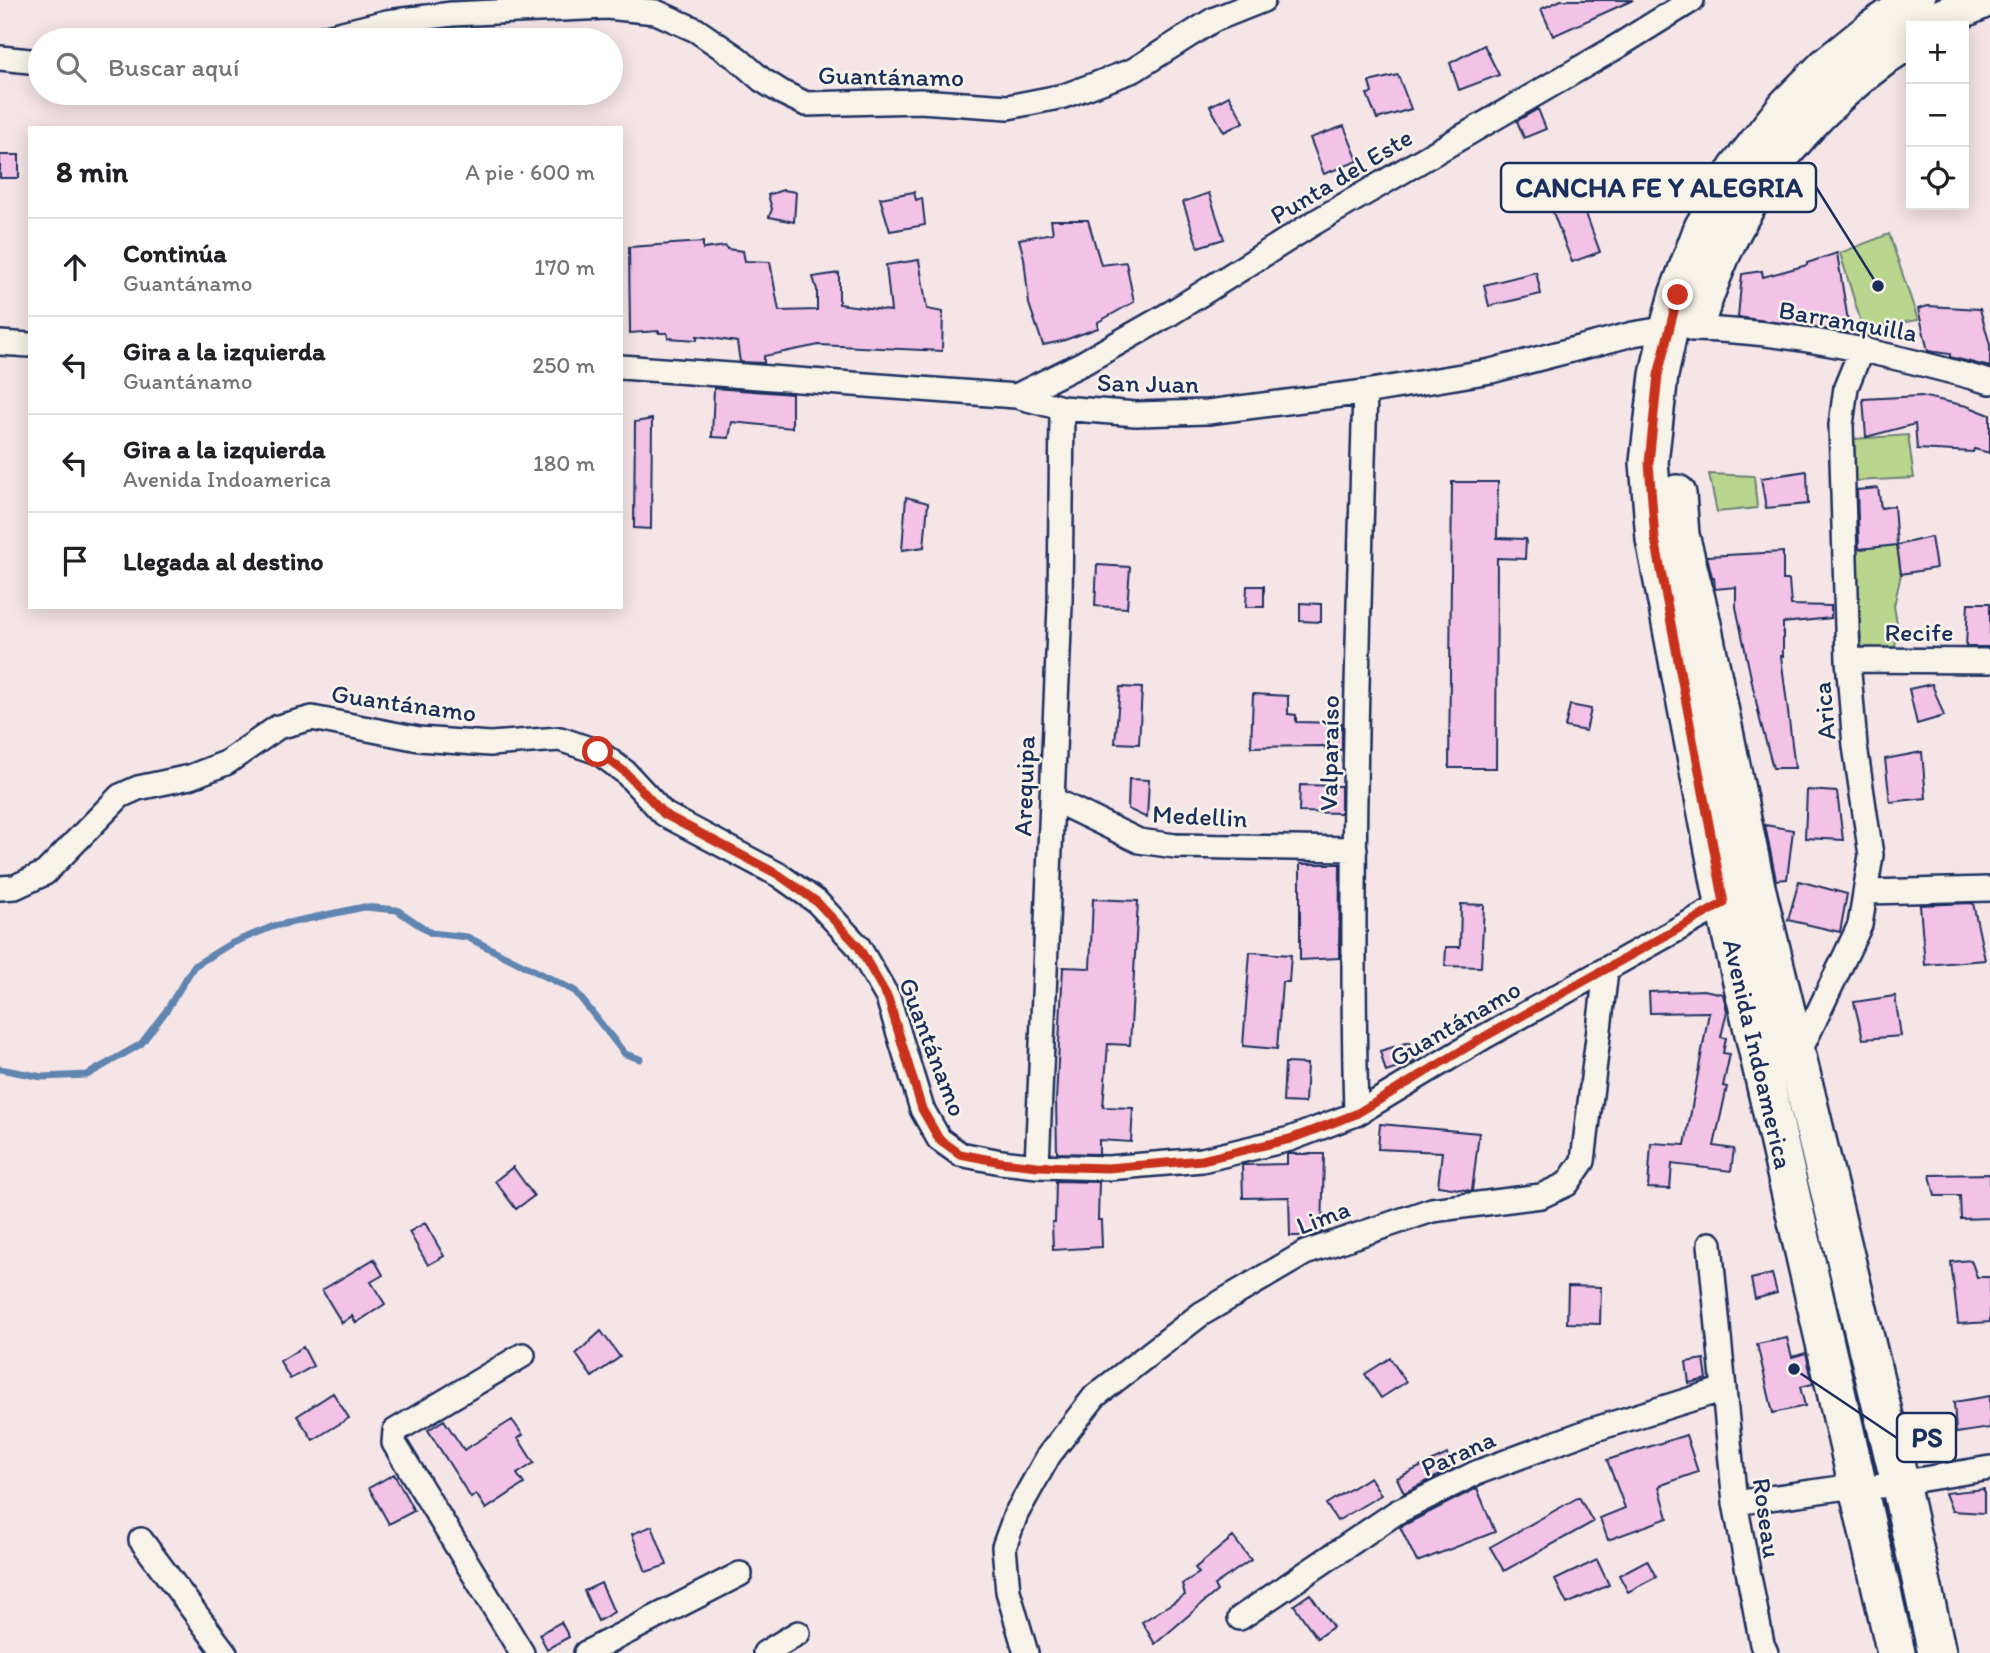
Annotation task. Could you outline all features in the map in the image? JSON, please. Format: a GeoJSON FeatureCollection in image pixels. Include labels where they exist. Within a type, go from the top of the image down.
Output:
{"type":"FeatureCollection","features":[{"type":"Feature","properties":{"kind":"main road","name":"Avenida Indoamerica"},"geometry":{"type":"LineString","coordinates":[[1916,0],[1873,29],[1827,66],[1788,105],[1737,170],[1703,228],[1678,295],[1681,328],[1680,388],[1675,467],[1680,535],[1700,615],[1755,887],[1900,1483],[1937,1653]]}},
{"type":"Feature","properties":{"kind":"main road"},"geometry":{"type":"LineString","coordinates":[[1937,21],[1982,0]]}},
{"type":"Feature","properties":{"kind":"main road","name":"Avenida Indoamerica"},"geometry":{"type":"LineString","coordinates":[[1896,1653],[1724,903],[1655,539],[1649,463],[1658,375],[1745,208],[1785,151],[1826,105],[1884,56],[1906,41]]}},
{"type":"Feature","properties":{"kind":"street","name":"Guantánamo"},"geometry":{"type":"LineString","coordinates":[[363,28],[387,22],[452,14],[607,7],[656,12],[696,30],[737,58],[762,80],[806,104],[920,101],[1008,107],[1064,96],[1135,70],[1213,20],[1263,0]]}},
{"type":"Feature","properties":{"kind":"street","name":"Punta del Este"},"geometry":{"type":"LineString","coordinates":[[1016,397],[1171,313],[1312,224],[1692,0]]}},
{"type":"Feature","properties":{"kind":"street"},"geometry":{"type":"LineString","coordinates":[[0,58],[28,61]]}},
{"type":"Feature","properties":{"kind":"street","name":"San Juan"},"geometry":{"type":"LineString","coordinates":[[623,367],[1016,397],[1062,408],[1136,414],[1208,412],[1365,392],[1491,371],[1633,334],[1681,328]]}},
{"type":"Feature","properties":{"kind":"street","name":"Barranquilla"},"geometry":{"type":"LineString","coordinates":[[1681,328],[1731,330],[1862,348],[1990,382]]}},
{"type":"Feature","properties":{"kind":"street"},"geometry":{"type":"LineString","coordinates":[[0,343],[28,345]]}},
{"type":"Feature","properties":{"kind":"street","name":"Arica"},"geometry":{"type":"LineString","coordinates":[[1797,1057],[1860,925],[1871,855],[1855,746],[1848,660],[1840,425],[1846,387],[1862,348]]}},
{"type":"Feature","properties":{"kind":"street","name":"Valparaíso"},"geometry":{"type":"LineString","coordinates":[[1356,1114],[1353,1007],[1365,392]]}},
{"type":"Feature","properties":{"kind":"street","name":"Arequipa"},"geometry":{"type":"LineString","coordinates":[[1037,1166],[1060,605],[1062,408]]}},
{"type":"Feature","properties":{"kind":"street","name":"Recife"},"geometry":{"type":"LineString","coordinates":[[1848,660],[1990,661]]}},
{"type":"Feature","properties":{"kind":"street","name":"Guantánamo"},"geometry":{"type":"LineString","coordinates":[[0,888],[15,887],[45,873],[120,796],[138,788],[190,777],[226,763],[278,727],[312,718],[419,738],[490,744],[559,739],[598,752],[625,772],[664,814],[779,875],[817,902],[858,946],[888,998],[922,1109],[939,1139],[960,1154],[1037,1166],[1108,1168],[1202,1160],[1290,1139],[1356,1114],[1484,1037],[1755,887]]}},
{"type":"Feature","properties":{"kind":"street","name":"Medellin"},"geometry":{"type":"LineString","coordinates":[[1052,799],[1139,841],[1175,846],[1355,849]]}},
{"type":"Feature","properties":{"kind":"street"},"geometry":{"type":"LineString","coordinates":[[1866,892],[1990,889]]}},
{"type":"Feature","properties":{"kind":"street","name":"Lima"},"geometry":{"type":"LineString","coordinates":[[1026,1653],[1008,1591],[1004,1547],[1016,1514],[1049,1455],[1095,1396],[1201,1314],[1305,1253],[1432,1210],[1541,1196],[1567,1184],[1583,1161],[1606,971]]}},
{"type":"Feature","properties":{"kind":"street","name":"Roseau"},"geometry":{"type":"LineString","coordinates":[[1710,1244],[1735,1503],[1754,1606],[1766,1653]]}},
{"type":"Feature","properties":{"kind":"street"},"geometry":{"type":"LineString","coordinates":[[522,1653],[394,1443],[394,1437],[395,1431],[523,1355]]}},
{"type":"Feature","properties":{"kind":"street","name":"Parana"},"geometry":{"type":"LineString","coordinates":[[1240,1618],[1397,1512],[1475,1473],[1589,1431],[1724,1389]]}},
{"type":"Feature","properties":{"kind":"street"},"geometry":{"type":"LineString","coordinates":[[1735,1503],[1840,1488],[1857,1490],[1990,1468]]}},
{"type":"Feature","properties":{"kind":"street"},"geometry":{"type":"LineString","coordinates":[[141,1539],[225,1653]]}},
{"type":"Feature","properties":{"kind":"street"},"geometry":{"type":"LineString","coordinates":[[586,1653],[740,1574]]}},
{"type":"Feature","properties":{"kind":"street"},"geometry":{"type":"LineString","coordinates":[[765,1653],[798,1633]]}},
{"type":"Feature","properties":{"kind":"green space"},"geometry":{"type":"Polygon","coordinates":[[[1889,234],[1918,320],[1863,329],[1840,253],[1889,234]]]}},
{"type":"Feature","properties":{"kind":"green space"},"geometry":{"type":"Polygon","coordinates":[[[1908,435],[1914,478],[1855,481],[1854,439],[1908,435]]]}},
{"type":"Feature","properties":{"kind":"green space"},"geometry":{"type":"Polygon","coordinates":[[[1709,474],[1754,476],[1757,508],[1717,512],[1709,474]]]}},
{"type":"Feature","properties":{"kind":"green space"},"geometry":{"type":"Polygon","coordinates":[[[1897,545],[1901,574],[1894,606],[1897,623],[1895,650],[1862,649],[1851,550],[1897,545]]]}},
{"type":"Feature","properties":{"kind":"building"},"geometry":{"type":"Polygon","coordinates":[[[1561,0],[1633,0],[1553,36],[1541,9],[1561,0]]]}},
{"type":"Feature","properties":{"kind":"building"},"geometry":{"type":"Polygon","coordinates":[[[1484,45],[1499,75],[1459,90],[1450,63],[1484,45]]]}},
{"type":"Feature","properties":{"kind":"building"},"geometry":{"type":"Polygon","coordinates":[[[1398,75],[1411,109],[1377,119],[1367,94],[1372,93],[1369,82],[1398,75]]]}},
{"type":"Feature","properties":{"kind":"building"},"geometry":{"type":"Polygon","coordinates":[[[1229,96],[1244,122],[1224,132],[1210,106],[1229,96]]]}},
{"type":"Feature","properties":{"kind":"building"},"geometry":{"type":"Polygon","coordinates":[[[1538,109],[1546,129],[1524,138],[1517,121],[1538,109]]]}},
{"type":"Feature","properties":{"kind":"building"},"geometry":{"type":"Polygon","coordinates":[[[1344,126],[1358,161],[1324,174],[1310,138],[1344,126]]]}},
{"type":"Feature","properties":{"kind":"building"},"geometry":{"type":"Polygon","coordinates":[[[0,155],[19,155],[19,178],[0,178],[0,155]]]}},
{"type":"Feature","properties":{"kind":"building"},"geometry":{"type":"Polygon","coordinates":[[[783,190],[796,192],[794,222],[769,217],[772,209],[768,195],[783,190]]]}},
{"type":"Feature","properties":{"kind":"building"},"geometry":{"type":"Polygon","coordinates":[[[914,192],[916,200],[922,198],[925,225],[890,231],[880,198],[914,192]]]}},
{"type":"Feature","properties":{"kind":"building"},"geometry":{"type":"Polygon","coordinates":[[[1578,192],[1600,252],[1572,262],[1549,202],[1578,192]]]}},
{"type":"Feature","properties":{"kind":"building"},"geometry":{"type":"Polygon","coordinates":[[[1209,193],[1224,239],[1198,247],[1183,202],[1209,193]]]}},
{"type":"Feature","properties":{"kind":"building"},"geometry":{"type":"Polygon","coordinates":[[[1051,220],[1088,220],[1101,265],[1126,262],[1134,302],[1098,322],[1098,328],[1043,345],[1029,304],[1019,239],[1053,233],[1051,220]]]}},
{"type":"Feature","properties":{"kind":"building"},"geometry":{"type":"Polygon","coordinates":[[[703,242],[703,249],[726,246],[727,249],[743,251],[745,261],[770,262],[779,311],[817,310],[817,290],[813,277],[839,273],[839,304],[891,311],[886,265],[919,260],[927,309],[943,312],[942,351],[819,345],[764,356],[764,363],[740,362],[737,342],[697,336],[697,340],[668,338],[667,333],[659,331],[630,333],[629,247],[703,242]]]}},
{"type":"Feature","properties":{"kind":"building"},"geometry":{"type":"Polygon","coordinates":[[[1837,253],[1850,333],[1738,317],[1742,274],[1762,271],[1763,277],[1807,265],[1837,253]]]}},
{"type":"Feature","properties":{"kind":"building"},"geometry":{"type":"Polygon","coordinates":[[[1536,272],[1541,294],[1489,306],[1484,285],[1536,272]]]}},
{"type":"Feature","properties":{"kind":"building"},"geometry":{"type":"Polygon","coordinates":[[[1928,306],[1980,309],[1990,345],[1990,367],[1950,357],[1950,354],[1928,351],[1918,309],[1928,306]]]}},
{"type":"Feature","properties":{"kind":"building"},"geometry":{"type":"Polygon","coordinates":[[[714,388],[792,394],[792,428],[732,422],[729,438],[712,437],[714,388]]]}},
{"type":"Feature","properties":{"kind":"building"},"geometry":{"type":"Polygon","coordinates":[[[1921,396],[1967,406],[1990,415],[1990,453],[1974,449],[1973,452],[1917,449],[1915,424],[1866,437],[1863,399],[1921,396]]]}},
{"type":"Feature","properties":{"kind":"building"},"geometry":{"type":"Polygon","coordinates":[[[652,419],[651,529],[634,528],[635,422],[652,419]]]}},
{"type":"Feature","properties":{"kind":"building"},"geometry":{"type":"Polygon","coordinates":[[[1807,471],[1808,504],[1766,508],[1761,478],[1807,471]]]}},
{"type":"Feature","properties":{"kind":"building"},"geometry":{"type":"Polygon","coordinates":[[[1452,482],[1498,482],[1497,538],[1526,539],[1525,559],[1497,558],[1496,768],[1449,768],[1452,482]]]}},
{"type":"Feature","properties":{"kind":"building"},"geometry":{"type":"Polygon","coordinates":[[[1878,488],[1881,508],[1894,506],[1897,545],[1859,549],[1857,490],[1878,488]]]}},
{"type":"Feature","properties":{"kind":"building"},"geometry":{"type":"Polygon","coordinates":[[[906,497],[928,503],[924,547],[902,550],[906,497]]]}},
{"type":"Feature","properties":{"kind":"building"},"geometry":{"type":"Polygon","coordinates":[[[1931,537],[1936,568],[1901,574],[1897,545],[1931,537]]]}},
{"type":"Feature","properties":{"kind":"building"},"geometry":{"type":"Polygon","coordinates":[[[1783,552],[1783,580],[1789,580],[1791,605],[1831,606],[1831,618],[1783,623],[1781,656],[1795,768],[1773,768],[1736,607],[1736,587],[1715,589],[1707,556],[1783,552]]]}},
{"type":"Feature","properties":{"kind":"building"},"geometry":{"type":"Polygon","coordinates":[[[1097,565],[1130,567],[1127,608],[1095,606],[1097,565]]]}},
{"type":"Feature","properties":{"kind":"building"},"geometry":{"type":"Polygon","coordinates":[[[1247,586],[1264,586],[1264,607],[1246,607],[1247,586]]]}},
{"type":"Feature","properties":{"kind":"building"},"geometry":{"type":"Polygon","coordinates":[[[1300,603],[1321,604],[1321,622],[1300,621],[1300,603]]]}},
{"type":"Feature","properties":{"kind":"building"},"geometry":{"type":"Polygon","coordinates":[[[1968,603],[1990,603],[1990,647],[1966,647],[1968,603]]]}},
{"type":"Feature","properties":{"kind":"building"},"geometry":{"type":"Polygon","coordinates":[[[1932,684],[1944,716],[1917,724],[1909,689],[1932,684]]]}},
{"type":"Feature","properties":{"kind":"building"},"geometry":{"type":"Polygon","coordinates":[[[1120,687],[1142,688],[1139,744],[1115,743],[1120,687]]]}},
{"type":"Feature","properties":{"kind":"building"},"geometry":{"type":"Polygon","coordinates":[[[1253,694],[1288,696],[1288,714],[1296,715],[1296,722],[1342,723],[1342,750],[1325,749],[1325,746],[1251,747],[1253,694]]]}},
{"type":"Feature","properties":{"kind":"building"},"geometry":{"type":"Polygon","coordinates":[[[1570,705],[1591,709],[1586,731],[1565,727],[1570,705]]]}},
{"type":"Feature","properties":{"kind":"building"},"geometry":{"type":"Polygon","coordinates":[[[1922,752],[1926,798],[1890,802],[1885,759],[1922,752]]]}},
{"type":"Feature","properties":{"kind":"building"},"geometry":{"type":"Polygon","coordinates":[[[1129,779],[1149,780],[1147,818],[1128,809],[1129,779]]]}},
{"type":"Feature","properties":{"kind":"building"},"geometry":{"type":"Polygon","coordinates":[[[1300,785],[1341,786],[1341,813],[1299,812],[1300,785]]]}},
{"type":"Feature","properties":{"kind":"building"},"geometry":{"type":"Polygon","coordinates":[[[1807,790],[1837,792],[1843,840],[1805,838],[1807,790]]]}},
{"type":"Feature","properties":{"kind":"building"},"geometry":{"type":"Polygon","coordinates":[[[1765,825],[1793,830],[1787,879],[1776,880],[1765,825]]]}},
{"type":"Feature","properties":{"kind":"building"},"geometry":{"type":"Polygon","coordinates":[[[1300,864],[1340,864],[1339,958],[1300,960],[1300,864]]]}},
{"type":"Feature","properties":{"kind":"building"},"geometry":{"type":"Polygon","coordinates":[[[1799,881],[1847,894],[1840,932],[1788,920],[1799,881]]]}},
{"type":"Feature","properties":{"kind":"building"},"geometry":{"type":"Polygon","coordinates":[[[1093,899],[1138,901],[1130,1045],[1108,1044],[1103,1107],[1133,1108],[1131,1142],[1099,1140],[1099,1154],[1057,1153],[1056,1100],[1063,967],[1090,968],[1093,899]]]}},
{"type":"Feature","properties":{"kind":"building"},"geometry":{"type":"Polygon","coordinates":[[[1973,903],[1985,960],[1925,965],[1920,905],[1973,903]]]}},
{"type":"Feature","properties":{"kind":"building"},"geometry":{"type":"Polygon","coordinates":[[[1461,904],[1484,905],[1481,967],[1445,966],[1446,947],[1460,947],[1461,904]]]}},
{"type":"Feature","properties":{"kind":"building"},"geometry":{"type":"Polygon","coordinates":[[[1250,952],[1291,955],[1289,982],[1282,982],[1277,1049],[1243,1046],[1250,952]]]}},
{"type":"Feature","properties":{"kind":"building"},"geometry":{"type":"Polygon","coordinates":[[[1704,990],[1723,994],[1727,1011],[1721,1037],[1726,1038],[1723,1053],[1730,1054],[1723,1086],[1727,1087],[1714,1146],[1734,1149],[1731,1171],[1672,1164],[1670,1189],[1648,1188],[1651,1143],[1685,1145],[1709,1012],[1650,1013],[1649,992],[1704,990]]]}},
{"type":"Feature","properties":{"kind":"building"},"geometry":{"type":"Polygon","coordinates":[[[1895,996],[1901,1036],[1863,1039],[1854,1002],[1895,996]]]}},
{"type":"Feature","properties":{"kind":"building"},"geometry":{"type":"Polygon","coordinates":[[[1410,1042],[1415,1062],[1386,1072],[1380,1051],[1410,1042]]]}},
{"type":"Feature","properties":{"kind":"building"},"geometry":{"type":"Polygon","coordinates":[[[1285,1063],[1307,1064],[1305,1103],[1283,1102],[1285,1063]]]}},
{"type":"Feature","properties":{"kind":"building"},"geometry":{"type":"Polygon","coordinates":[[[1380,1124],[1479,1133],[1472,1191],[1438,1186],[1442,1152],[1378,1149],[1380,1124]]]}},
{"type":"Feature","properties":{"kind":"building"},"geometry":{"type":"Polygon","coordinates":[[[1287,1154],[1324,1154],[1322,1233],[1313,1236],[1290,1236],[1289,1197],[1243,1198],[1242,1165],[1287,1164],[1287,1154]]]}},
{"type":"Feature","properties":{"kind":"building"},"geometry":{"type":"Polygon","coordinates":[[[513,1167],[534,1196],[516,1209],[495,1181],[513,1167]]]}},
{"type":"Feature","properties":{"kind":"building"},"geometry":{"type":"Polygon","coordinates":[[[1990,1174],[1990,1218],[1961,1219],[1960,1196],[1935,1196],[1930,1175],[1990,1174]]]}},
{"type":"Feature","properties":{"kind":"building"},"geometry":{"type":"Polygon","coordinates":[[[1056,1181],[1099,1182],[1098,1220],[1101,1220],[1102,1247],[1053,1250],[1052,1222],[1055,1222],[1056,1181]]]}},
{"type":"Feature","properties":{"kind":"building"},"geometry":{"type":"Polygon","coordinates":[[[425,1223],[444,1256],[428,1265],[409,1232],[425,1223]]]}},
{"type":"Feature","properties":{"kind":"building"},"geometry":{"type":"Polygon","coordinates":[[[374,1259],[383,1275],[371,1282],[385,1304],[356,1323],[352,1316],[342,1323],[322,1290],[374,1259]]]}},
{"type":"Feature","properties":{"kind":"building"},"geometry":{"type":"Polygon","coordinates":[[[1971,1260],[1977,1277],[1990,1277],[1990,1322],[1958,1324],[1951,1262],[1971,1260]]]}},
{"type":"Feature","properties":{"kind":"building"},"geometry":{"type":"Polygon","coordinates":[[[1772,1274],[1777,1293],[1755,1299],[1751,1279],[1772,1274]]]}},
{"type":"Feature","properties":{"kind":"building"},"geometry":{"type":"Polygon","coordinates":[[[1568,1286],[1601,1287],[1600,1324],[1567,1323],[1568,1286]]]}},
{"type":"Feature","properties":{"kind":"building"},"geometry":{"type":"Polygon","coordinates":[[[601,1331],[620,1357],[592,1377],[576,1354],[601,1331]]]}},
{"type":"Feature","properties":{"kind":"building"},"geometry":{"type":"Polygon","coordinates":[[[1787,1338],[1792,1357],[1806,1353],[1813,1384],[1800,1387],[1805,1406],[1773,1413],[1757,1344],[1787,1338]]]}},
{"type":"Feature","properties":{"kind":"building"},"geometry":{"type":"Polygon","coordinates":[[[303,1347],[313,1366],[290,1379],[280,1361],[303,1347]]]}},
{"type":"Feature","properties":{"kind":"building"},"geometry":{"type":"Polygon","coordinates":[[[1390,1358],[1406,1382],[1381,1398],[1365,1374],[1390,1358]]]}},
{"type":"Feature","properties":{"kind":"building"},"geometry":{"type":"Polygon","coordinates":[[[1704,1359],[1707,1379],[1689,1383],[1686,1362],[1704,1359]]]}},
{"type":"Feature","properties":{"kind":"building"},"geometry":{"type":"Polygon","coordinates":[[[333,1393],[349,1418],[313,1440],[297,1416],[333,1393]]]}},
{"type":"Feature","properties":{"kind":"building"},"geometry":{"type":"Polygon","coordinates":[[[1990,1396],[1990,1428],[1956,1433],[1954,1402],[1990,1396]]]}},
{"type":"Feature","properties":{"kind":"building"},"geometry":{"type":"Polygon","coordinates":[[[444,1420],[464,1450],[512,1420],[523,1435],[518,1438],[534,1463],[517,1474],[524,1484],[486,1509],[476,1494],[471,1498],[428,1430],[444,1420]]]}},
{"type":"Feature","properties":{"kind":"building"},"geometry":{"type":"Polygon","coordinates":[[[1686,1435],[1698,1472],[1659,1486],[1668,1518],[1608,1540],[1600,1518],[1625,1508],[1607,1460],[1686,1435]]]}},
{"type":"Feature","properties":{"kind":"building"},"geometry":{"type":"Polygon","coordinates":[[[1447,1454],[1454,1468],[1404,1493],[1397,1478],[1447,1454]]]}},
{"type":"Feature","properties":{"kind":"building"},"geometry":{"type":"Polygon","coordinates":[[[394,1474],[414,1511],[389,1524],[369,1488],[394,1474]]]}},
{"type":"Feature","properties":{"kind":"building"},"geometry":{"type":"Polygon","coordinates":[[[1370,1477],[1381,1495],[1337,1521],[1326,1504],[1370,1477]]]}},
{"type":"Feature","properties":{"kind":"building"},"geometry":{"type":"Polygon","coordinates":[[[1477,1488],[1495,1532],[1417,1562],[1400,1527],[1477,1488]]]}},
{"type":"Feature","properties":{"kind":"building"},"geometry":{"type":"Polygon","coordinates":[[[1984,1489],[1984,1513],[1952,1511],[1945,1493],[1984,1489]]]}},
{"type":"Feature","properties":{"kind":"building"},"geometry":{"type":"Polygon","coordinates":[[[1579,1497],[1593,1522],[1504,1571],[1490,1547],[1579,1497]]]}},
{"type":"Feature","properties":{"kind":"building"},"geometry":{"type":"Polygon","coordinates":[[[652,1526],[667,1565],[646,1572],[632,1534],[652,1526]]]}},
{"type":"Feature","properties":{"kind":"building"},"geometry":{"type":"Polygon","coordinates":[[[1233,1537],[1251,1560],[1214,1585],[1217,1591],[1155,1644],[1142,1622],[1185,1595],[1182,1584],[1199,1573],[1195,1568],[1233,1537]]]}},
{"type":"Feature","properties":{"kind":"building"},"geometry":{"type":"Polygon","coordinates":[[[1597,1560],[1609,1585],[1567,1604],[1555,1580],[1597,1560]]]}},
{"type":"Feature","properties":{"kind":"building"},"geometry":{"type":"Polygon","coordinates":[[[1647,1560],[1656,1577],[1628,1592],[1619,1575],[1647,1560]]]}},
{"type":"Feature","properties":{"kind":"building"},"geometry":{"type":"Polygon","coordinates":[[[601,1583],[614,1612],[598,1621],[584,1591],[601,1583]]]}},
{"type":"Feature","properties":{"kind":"building"},"geometry":{"type":"Polygon","coordinates":[[[1310,1594],[1333,1627],[1317,1638],[1294,1605],[1310,1594]]]}},
{"type":"Feature","properties":{"kind":"building"},"geometry":{"type":"Polygon","coordinates":[[[561,1622],[569,1637],[547,1649],[539,1634],[561,1622]]]}},
{"type":"Feature","properties":{"kind":"waterway"},"geometry":{"type":"LineString","coordinates":[[0,1069],[42,1077],[87,1075],[141,1044],[166,1011],[194,966],[230,944],[274,926],[364,907],[397,910],[431,933],[467,937],[575,991],[625,1054],[640,1059]]}},
{"type":"Feature","properties":{"kind":"place","name":"CANCHA FE Y ALEGRIA"},"geometry":{"type":"Point","coordinates":[1878,286]}},
{"type":"Feature","properties":{"kind":"place","name":"PS"},"geometry":{"type":"Point","coordinates":[1794,1369]}},
{"type":"Feature","properties":{"kind":"route"},"geometry":{"type":"LineString","coordinates":[[598,752],[625,772],[664,814],[779,875],[817,902],[858,946],[888,998],[922,1109],[939,1139],[960,1154],[1037,1166],[1108,1168],[1202,1160],[1290,1139],[1356,1114],[1484,1037],[1724,903],[1655,539],[1649,463],[1658,375],[1678,295]]}}]}
